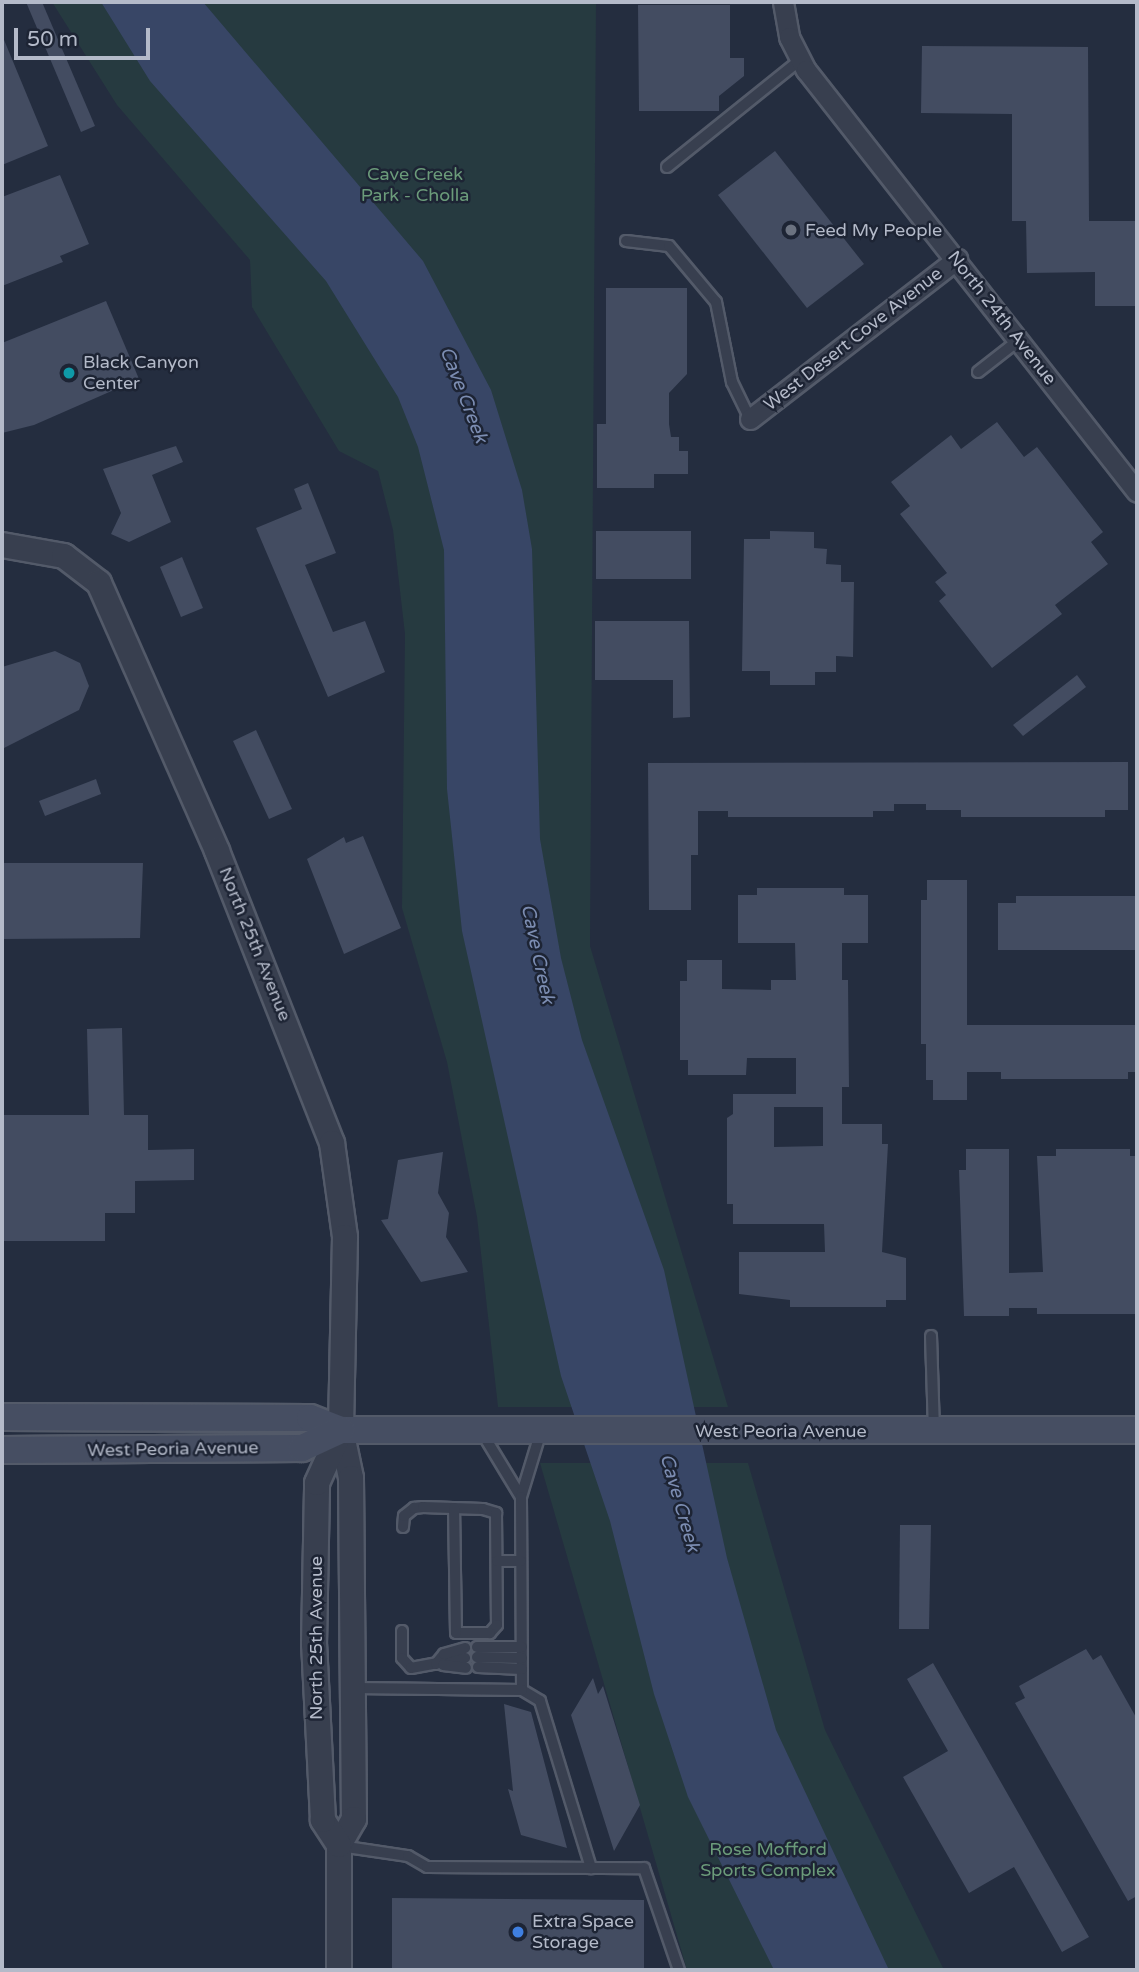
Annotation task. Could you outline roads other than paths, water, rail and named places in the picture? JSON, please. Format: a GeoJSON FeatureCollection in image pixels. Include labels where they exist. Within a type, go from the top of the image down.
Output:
{"type":"FeatureCollection","features":[{"type":"Feature","properties":{"kind":"main road","name":"West Peoria Avenue"},"geometry":{"type":"LineString","coordinates":[[2,1417],[310,1418],[341,1430],[1137,1430]]}},
{"type":"Feature","properties":{"kind":"main road","name":"West Peoria Avenue"},"geometry":{"type":"LineString","coordinates":[[2,1450],[302,1448],[341,1430]]}},
{"type":"Feature","properties":{"kind":"street","name":"North 24th Avenue"},"geometry":{"type":"LineString","coordinates":[[783,2],[800,60],[1137,492]]}},
{"type":"Feature","properties":{"kind":"street","name":"West Desert Cove Avenue"},"geometry":{"type":"LineString","coordinates":[[750,419],[957,259]]}},
{"type":"Feature","properties":{"kind":"street","name":"North 25th Avenue"},"geometry":{"type":"LineString","coordinates":[[2,545],[64,556],[99,583],[317,1096],[332,1143],[345,1237],[341,1430],[351,1478],[354,1819],[339,1845],[340,1970]]}},
{"type":"Feature","properties":{"kind":"street","name":"North 25th Avenue"},"geometry":{"type":"LineString","coordinates":[[339,1845],[323,1820],[314,1645],[317,1483],[341,1430]]}},
{"type":"Feature","properties":{"kind":"lane"},"geometry":{"type":"LineString","coordinates":[[667,167],[800,60]]}},
{"type":"Feature","properties":{"kind":"lane"},"geometry":{"type":"LineString","coordinates":[[626,241],[669,246],[716,302],[732,382],[750,419]]}},
{"type":"Feature","properties":{"kind":"lane"},"geometry":{"type":"LineString","coordinates":[[978,372],[1020,340]]}},
{"type":"Feature","properties":{"kind":"lane"},"geometry":{"type":"LineString","coordinates":[[931,1336],[934,1431]]}},
{"type":"Feature","properties":{"kind":"lane"},"geometry":{"type":"LineString","coordinates":[[481,1431],[521,1497]]}},
{"type":"Feature","properties":{"kind":"lane"},"geometry":{"type":"LineString","coordinates":[[522,1690],[521,1497],[553,1431]]}},
{"type":"Feature","properties":{"kind":"lane"},"geometry":{"type":"LineString","coordinates":[[403,1527],[404,1516],[414,1508],[454,1508],[496,1513],[495,1630],[456,1633],[454,1508]]}},
{"type":"Feature","properties":{"kind":"lane"},"geometry":{"type":"LineString","coordinates":[[497,1561],[521,1561]]}},
{"type":"Feature","properties":{"kind":"lane"},"geometry":{"type":"LineString","coordinates":[[402,1631],[405,1664],[419,1670],[465,1658]]}},
{"type":"Feature","properties":{"kind":"lane"},"geometry":{"type":"LineString","coordinates":[[522,1658],[477,1657],[522,1658]]}},
{"type":"Feature","properties":{"kind":"lane"},"geometry":{"type":"LineString","coordinates":[[352,1688],[522,1690],[540,1701],[592,1868]]}},
{"type":"Feature","properties":{"kind":"lane"},"geometry":{"type":"LineString","coordinates":[[339,1845],[408,1856],[428,1867],[644,1868],[679,1970]]}},
{"type":"Feature","properties":{"kind":"water","name":"Cave Creek"},"geometry":{"type":"Polygon","coordinates":[[[101,2],[203,2],[423,261],[491,390],[522,490],[532,549],[540,839],[561,958],[582,1040],[664,1270],[727,1558],[776,1730],[889,1970],[774,1970],[688,1797],[654,1694],[610,1521],[561,1376],[462,931],[447,789],[444,550],[418,447],[398,397],[326,281],[150,81],[101,2]]]}},
{"type":"Feature","properties":{"kind":"place","name":"Feed My People"},"geometry":{"type":"Point","coordinates":[791,230]}},
{"type":"Feature","properties":{"kind":"place","name":"Black Canyon Center"},"geometry":{"type":"Point","coordinates":[69,373]}},
{"type":"Feature","properties":{"kind":"place","name":"Extra Space Storage"},"geometry":{"type":"Point","coordinates":[518,1932]}},
{"type":"Feature","properties":{"kind":"park label","name":"Cave Creek Park - Cholla"},"geometry":{"type":"Point","coordinates":[415,185]}},
{"type":"Feature","properties":{"kind":"park label","name":"Rose Mofford Sports Complex"},"geometry":{"type":"Point","coordinates":[768,1860]}}]}
